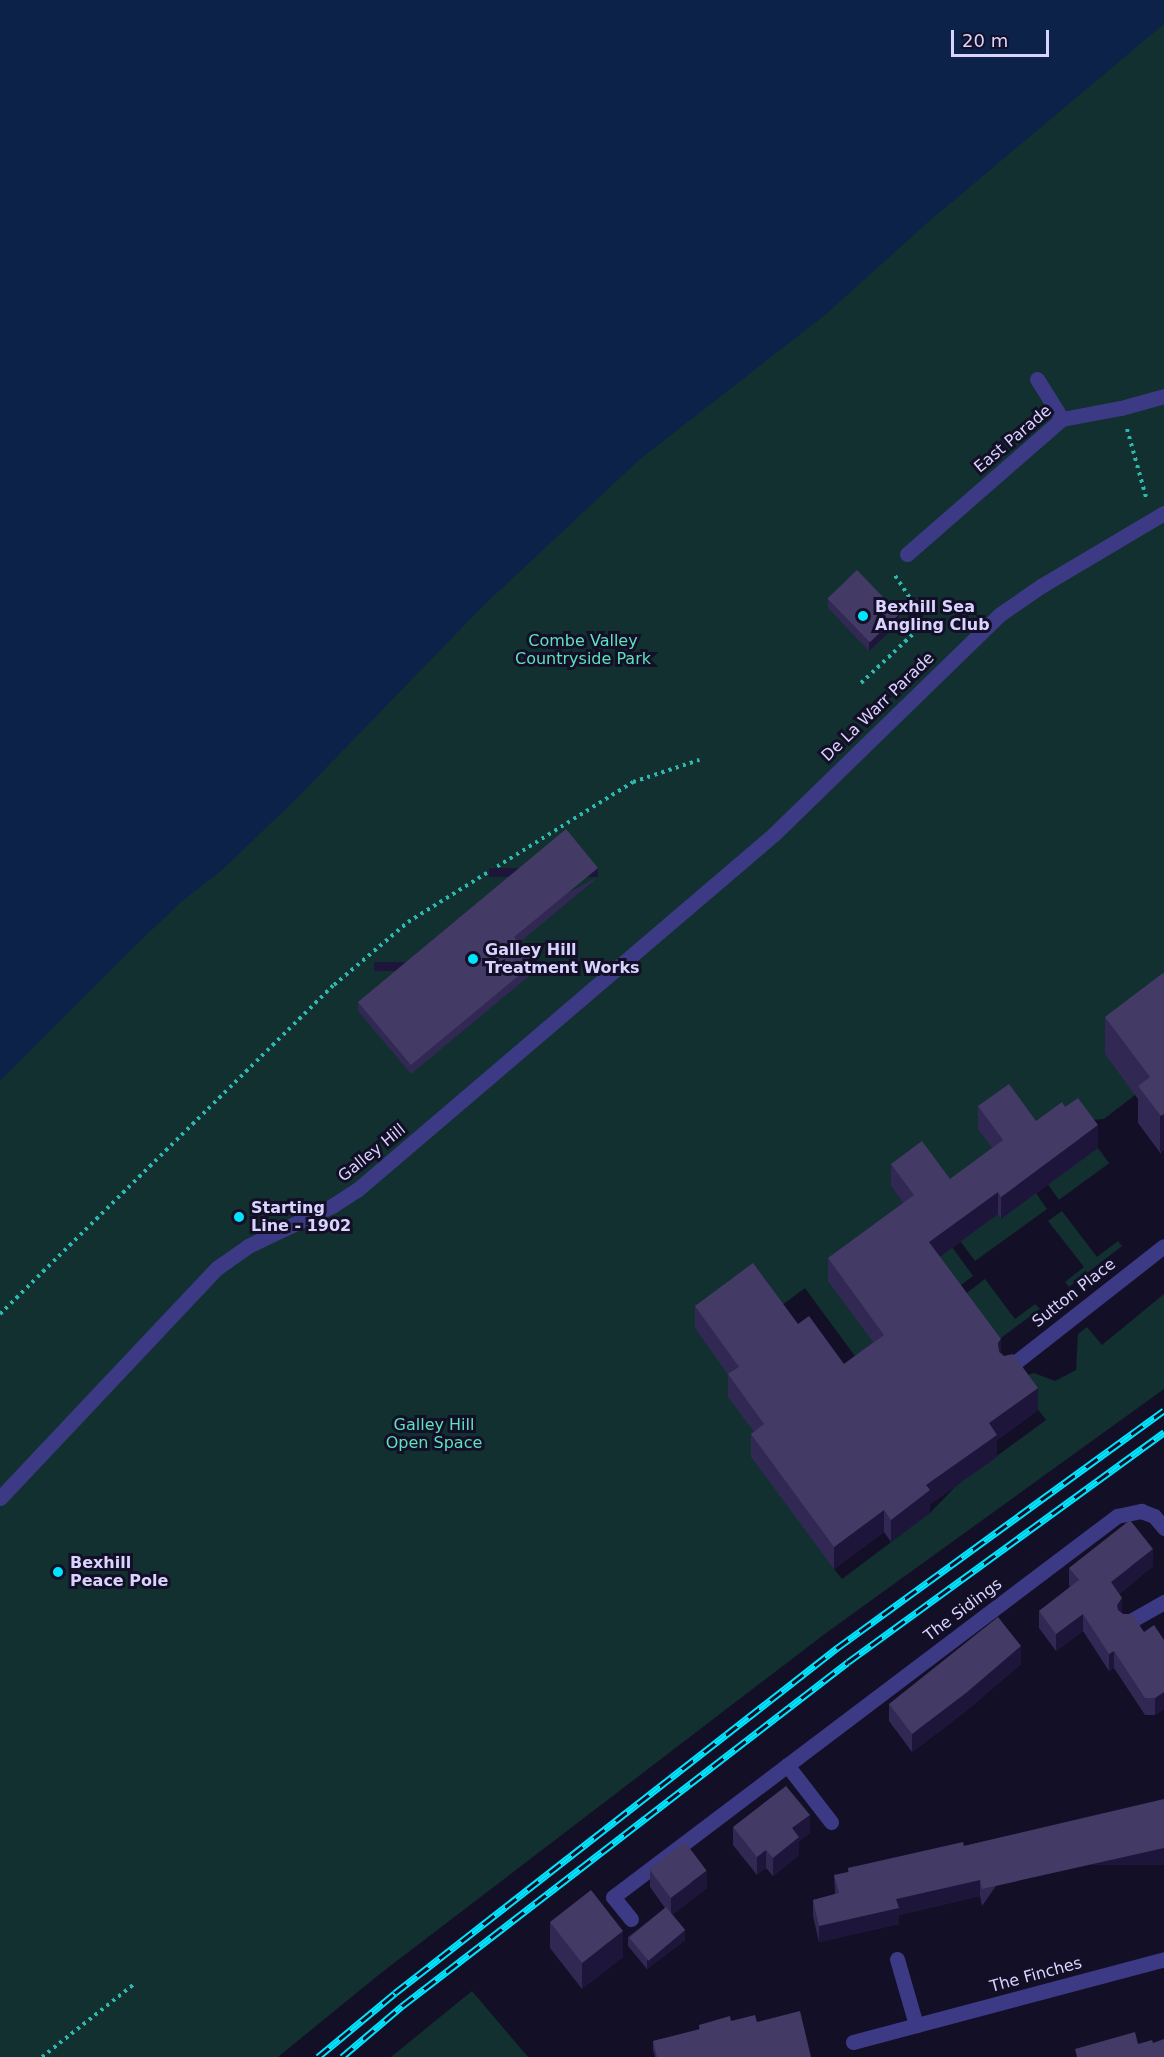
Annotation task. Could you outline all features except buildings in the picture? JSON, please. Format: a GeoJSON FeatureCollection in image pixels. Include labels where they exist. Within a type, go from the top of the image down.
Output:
{"type":"FeatureCollection","features":[{"type":"Feature","properties":{"kind":"street"},"geometry":{"type":"LineString","coordinates":[[1037,378],[1062,419]]}},
{"type":"Feature","properties":{"kind":"street","name":"East Parade"},"geometry":{"type":"LineString","coordinates":[[907,554],[1062,419],[1121,408],[1164,396]]}},
{"type":"Feature","properties":{"kind":"street","name":"De La Warr Parade"},"geometry":{"type":"LineString","coordinates":[[773,835],[999,615],[1041,585],[1158,517]]}},
{"type":"Feature","properties":{"kind":"street","name":"Galley Hill"},"geometry":{"type":"LineString","coordinates":[[0,1498],[217,1268],[248,1246],[332,1206],[357,1190],[773,835]]}},
{"type":"Feature","properties":{"kind":"street","name":"Sutton Place"},"geometry":{"type":"LineString","coordinates":[[1007,1369],[1164,1246]]}},
{"type":"Feature","properties":{"kind":"street","name":"The Sidings"},"geometry":{"type":"LineString","coordinates":[[631,1919],[613,1897],[1117,1516],[1141,1511],[1154,1516],[1164,1528]]}},
{"type":"Feature","properties":{"kind":"street"},"geometry":{"type":"LineString","coordinates":[[1126,1623],[1164,1602]]}},
{"type":"Feature","properties":{"kind":"street"},"geometry":{"type":"LineString","coordinates":[[787,1765],[831,1822]]}},
{"type":"Feature","properties":{"kind":"street"},"geometry":{"type":"LineString","coordinates":[[897,1959],[916,2025]]}},
{"type":"Feature","properties":{"kind":"street","name":"The Finches"},"geometry":{"type":"LineString","coordinates":[[853,2042],[1164,1959]]}},
{"type":"Feature","properties":{"kind":"path"},"geometry":{"type":"LineString","coordinates":[[1121,408],[1158,517]]}},
{"type":"Feature","properties":{"kind":"path"},"geometry":{"type":"LineString","coordinates":[[861,683],[926,622],[893,575],[907,554]]}},
{"type":"Feature","properties":{"kind":"path"},"geometry":{"type":"LineString","coordinates":[[0,1314],[334,985],[408,922],[633,782],[699,760]]}},
{"type":"Feature","properties":{"kind":"path"},"geometry":{"type":"LineString","coordinates":[[42,2057],[133,1984]]}},
{"type":"Feature","properties":{"kind":"green space","name":"Combe Valley Countryside Park"},"geometry":{"type":"Polygon","coordinates":[[[0,0],[1164,0],[1164,1011],[1135,1095],[1104,1119],[1078,1121],[977,1186],[891,1186],[918,1223],[895,1334],[860,1363],[805,1288],[773,1312],[831,1369],[834,1569],[842,1579],[930,1513],[956,1486],[1046,1420],[1015,1379],[1034,1373],[1055,1381],[1076,1370],[1078,1334],[1087,1327],[1102,1345],[1164,1294],[1164,1389],[826,1633],[381,1973],[278,2057],[0,2057],[0,0]]]}},
{"type":"Feature","properties":{"kind":"green space"},"geometry":{"type":"Polygon","coordinates":[[[1098,1148],[1109,1163],[1059,1200],[1048,1184],[1098,1148]]]}},
{"type":"Feature","properties":{"kind":"green space"},"geometry":{"type":"Polygon","coordinates":[[[1036,1193],[1047,1209],[975,1261],[960,1241],[998,1214],[1036,1193]]]}},
{"type":"Feature","properties":{"kind":"green space"},"geometry":{"type":"Polygon","coordinates":[[[1062,1211],[1097,1257],[1118,1241],[1122,1246],[1069,1287],[1065,1282],[1084,1267],[1048,1221],[1062,1211]]]}},
{"type":"Feature","properties":{"kind":"green space"},"geometry":{"type":"Polygon","coordinates":[[[952,1247],[973,1276],[911,1321],[890,1292],[952,1247]]]}},
{"type":"Feature","properties":{"kind":"green space"},"geometry":{"type":"Polygon","coordinates":[[[985,1279],[1015,1319],[1035,1304],[1040,1309],[990,1346],[956,1301],[985,1279]]]}},
{"type":"Feature","properties":{"kind":"green space"},"geometry":{"type":"Polygon","coordinates":[[[472,1991],[528,2057],[391,2057],[472,1991]]]}},
{"type":"Feature","properties":{"kind":"water"},"geometry":{"type":"Polygon","coordinates":[[[0,0],[1164,0],[1164,24],[927,223],[825,315],[639,460],[482,607],[294,801],[222,870],[180,903],[0,1081],[0,0]]]}},
{"type":"Feature","properties":{"kind":"railway"},"geometry":{"type":"LineString","coordinates":[[318,2057],[395,1993],[837,1648],[1164,1410]]}},
{"type":"Feature","properties":{"kind":"railway"},"geometry":{"type":"LineString","coordinates":[[342,2057],[402,2006],[848,1662],[1164,1432]]}},
{"type":"Feature","properties":{"kind":"place","name":"Bexhill Sea Angling Club"},"geometry":{"type":"Point","coordinates":[863,616]}},
{"type":"Feature","properties":{"kind":"place","name":"Galley Hill Treatment Works"},"geometry":{"type":"Point","coordinates":[473,959]}},
{"type":"Feature","properties":{"kind":"place","name":"Starting Line - 1902"},"geometry":{"type":"Point","coordinates":[239,1217]}},
{"type":"Feature","properties":{"kind":"place","name":"Bexhill Peace Pole"},"geometry":{"type":"Point","coordinates":[58,1572]}},
{"type":"Feature","properties":{"kind":"park label","name":"Galley Hill Open Space"},"geometry":{"type":"Point","coordinates":[434,1434]}}]}
